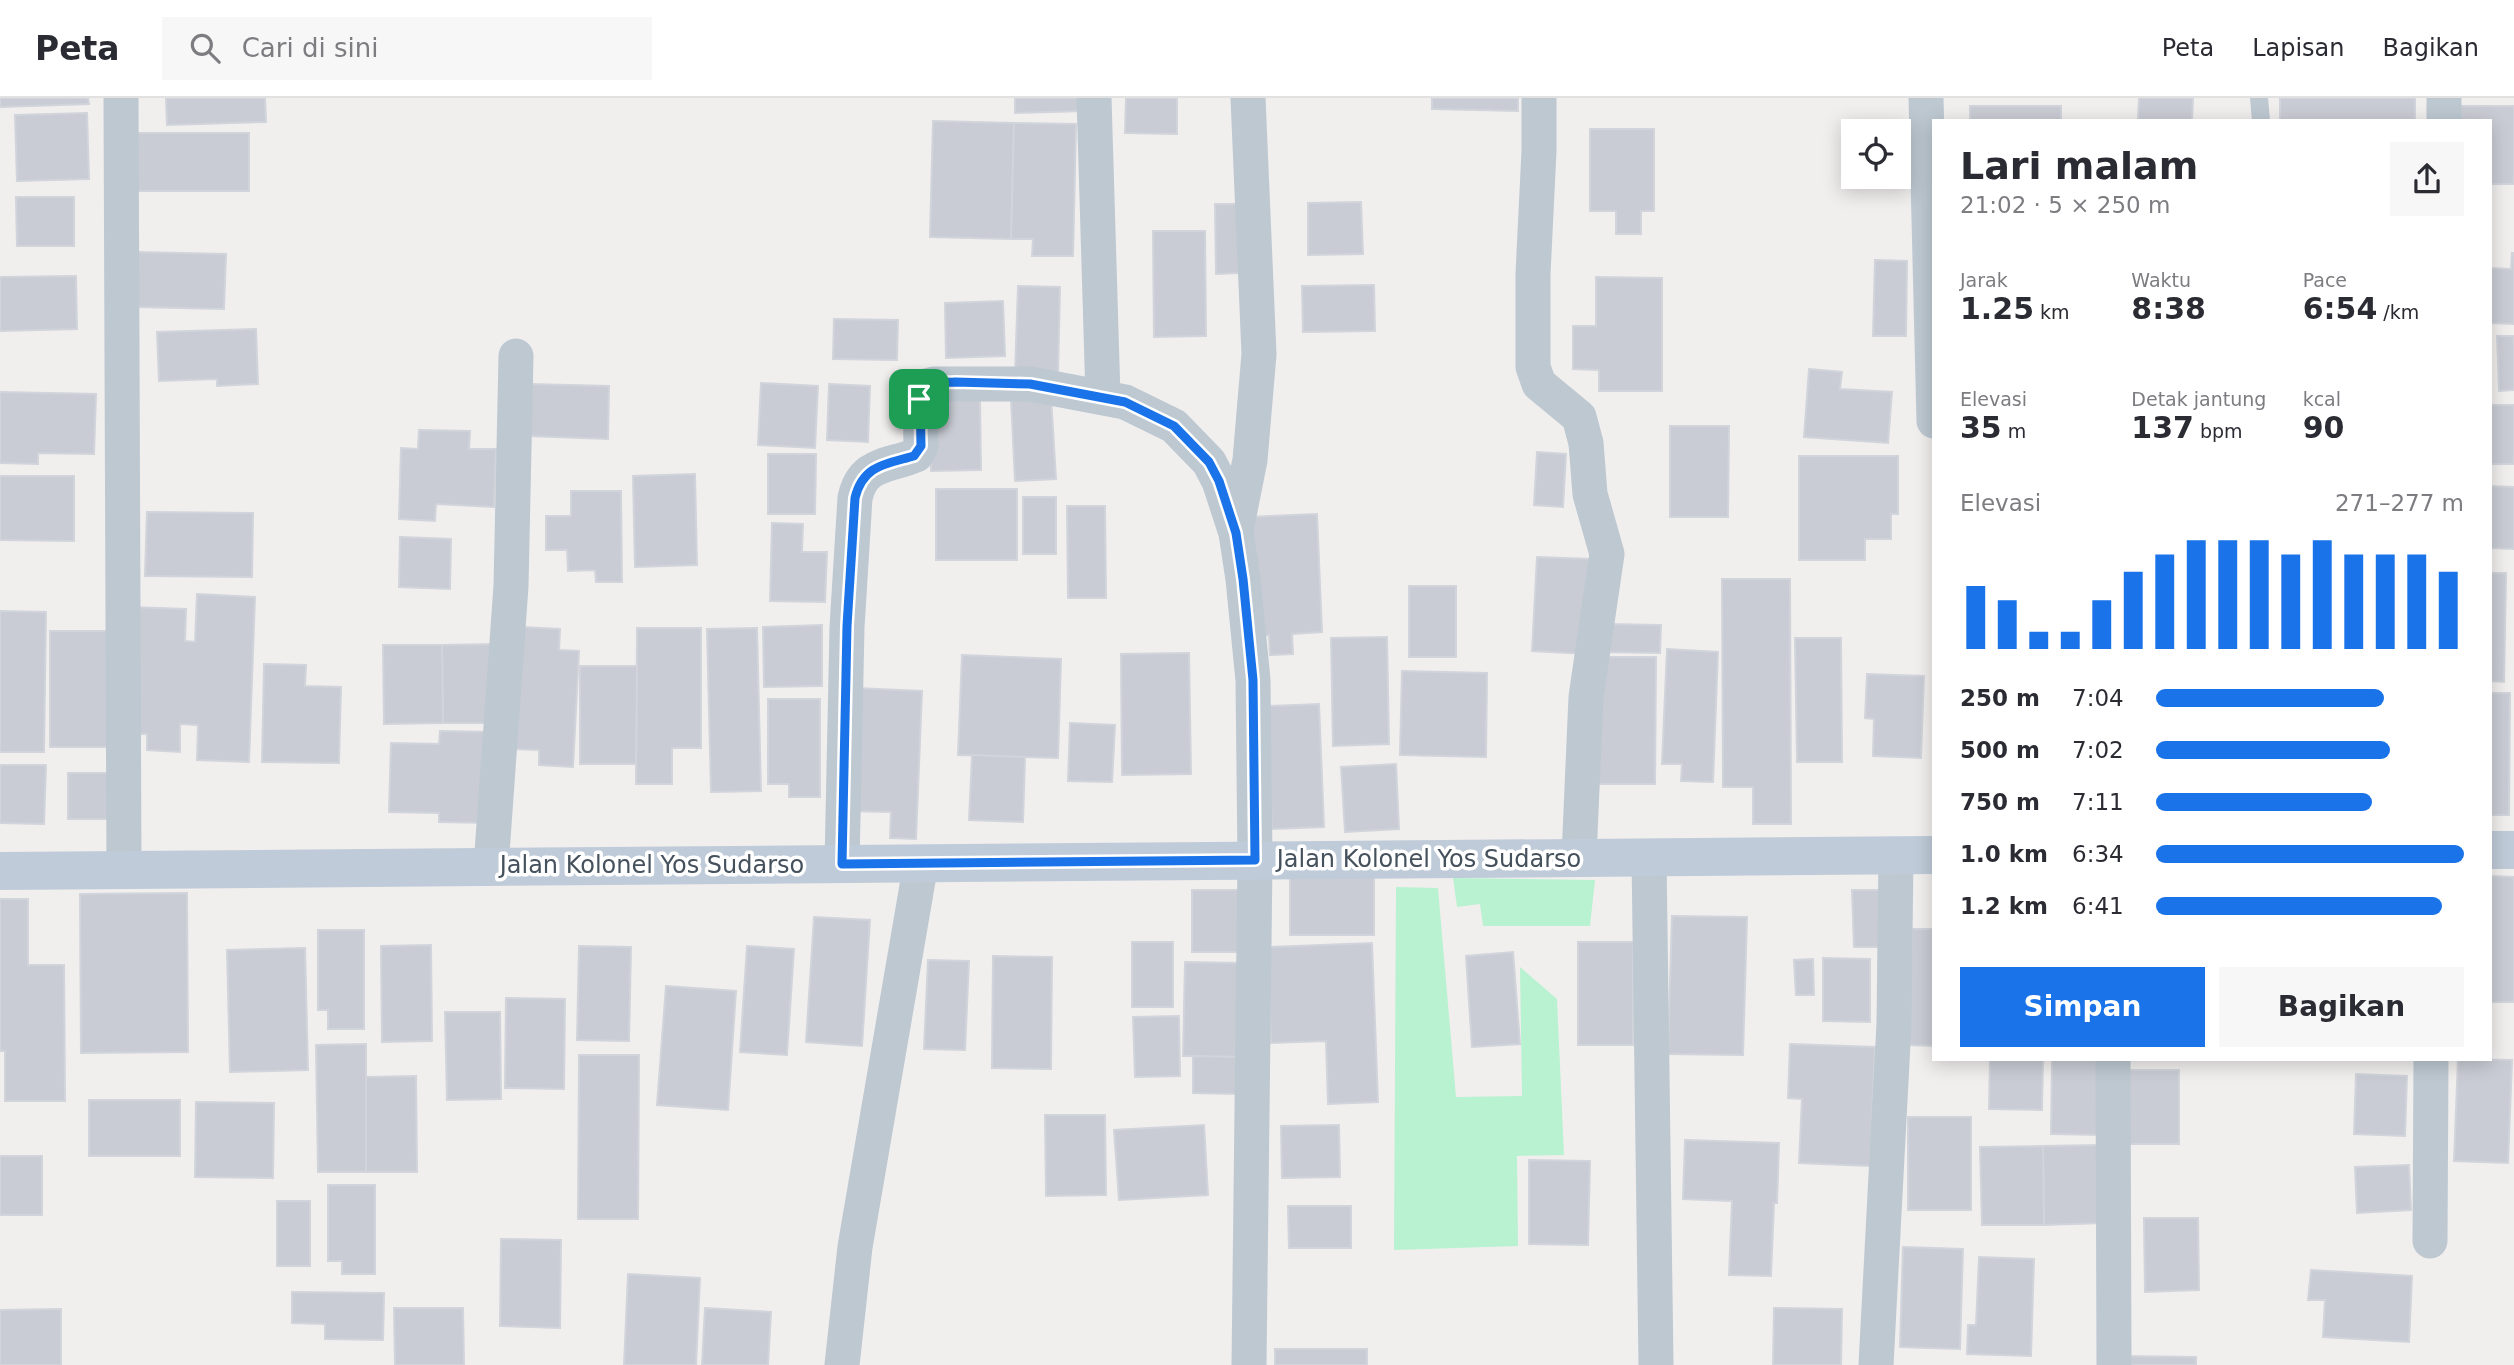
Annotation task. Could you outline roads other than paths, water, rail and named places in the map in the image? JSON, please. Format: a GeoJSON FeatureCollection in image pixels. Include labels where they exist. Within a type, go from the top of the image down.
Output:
{"type":"FeatureCollection","features":[{"type":"Feature","properties":{"kind":"street"},"geometry":{"type":"LineString","coordinates":[[121,98],[124,870]]}},
{"type":"Feature","properties":{"kind":"street"},"geometry":{"type":"LineString","coordinates":[[1094,98],[1103,397]]}},
{"type":"Feature","properties":{"kind":"street"},"geometry":{"type":"LineString","coordinates":[[1236,533],[1250,460],[1259,354],[1248,98]]}},
{"type":"Feature","properties":{"kind":"street"},"geometry":{"type":"LineString","coordinates":[[1539,98],[1533,367],[1539,384],[1579,417],[1586,443],[1590,494],[1607,554],[1586,697],[1579,857]]}},
{"type":"Feature","properties":{"kind":"street"},"geometry":{"type":"LineString","coordinates":[[1926,98],[1932,340]]}},
{"type":"Feature","properties":{"kind":"street"},"geometry":{"type":"LineString","coordinates":[[2444,98],[2444,119]]}},
{"type":"Feature","properties":{"kind":"street"},"geometry":{"type":"LineString","coordinates":[[491,867],[511,586],[516,356]]}},
{"type":"Feature","properties":{"kind":"street"},"geometry":{"type":"LineString","coordinates":[[842,864],[847,626],[855,498],[861,480],[873,469],[916,455],[921,446],[920,392],[926,386],[934,384],[1030,384],[1125,402],[1174,426],[1209,462],[1219,481],[1236,533],[1253,680],[1255,860],[1249,1365]]}},
{"type":"Feature","properties":{"kind":"street"},"geometry":{"type":"LineString","coordinates":[[2492,850],[2514,850]]}},
{"type":"Feature","properties":{"kind":"street"},"geometry":{"type":"LineString","coordinates":[[1876,1365],[1894,1024],[1896,855]]}},
{"type":"Feature","properties":{"kind":"street","name":"Jalan Kolonel Yos Sudarso"},"geometry":{"type":"LineString","coordinates":[[0,871],[1932,855]]}},
{"type":"Feature","properties":{"kind":"street"},"geometry":{"type":"LineString","coordinates":[[1649,857],[1656,1365]]}},
{"type":"Feature","properties":{"kind":"street"},"geometry":{"type":"LineString","coordinates":[[842,1365],[855,1247],[921,863]]}},
{"type":"Feature","properties":{"kind":"street"},"geometry":{"type":"LineString","coordinates":[[2113,1061],[2114,1365]]}},
{"type":"Feature","properties":{"kind":"street"},"geometry":{"type":"LineString","coordinates":[[2430,1241],[2431,1061]]}},
{"type":"Feature","properties":{"kind":"lane"},"geometry":{"type":"LineString","coordinates":[[2259,98],[2261,119]]}}]}
